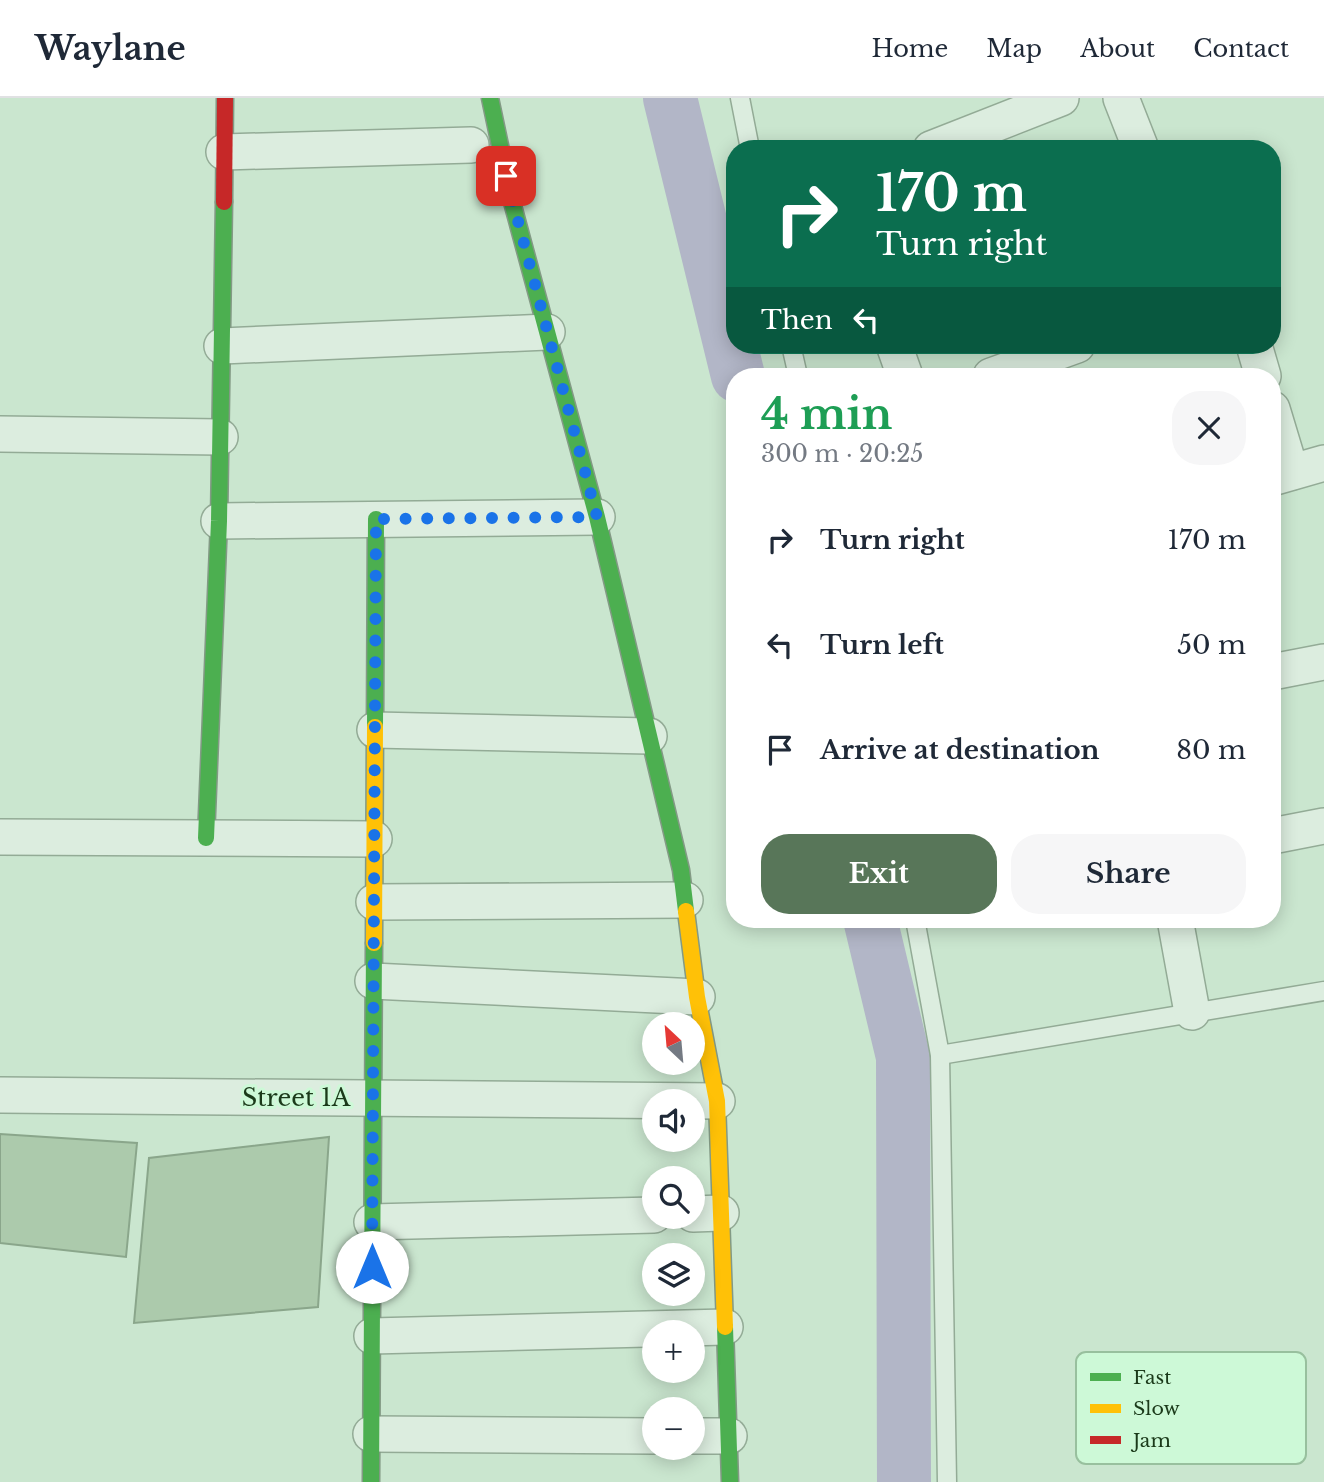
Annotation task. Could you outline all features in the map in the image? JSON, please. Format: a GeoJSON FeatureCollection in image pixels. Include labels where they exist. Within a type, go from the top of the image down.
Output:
{"type":"FeatureCollection","features":[{"type":"Feature","properties":{"kind":"street"},"geometry":{"type":"LineString","coordinates":[[206,838],[219,521],[225,98]]}},
{"type":"Feature","properties":{"kind":"street"},"geometry":{"type":"LineString","coordinates":[[490,98],[512,202],[597,517],[681,870],[697,997],[717,1101],[707,1213],[725,1327],[730,1482]]}},
{"type":"Feature","properties":{"kind":"street"},"geometry":{"type":"LineString","coordinates":[[954,140],[1061,98]]}},
{"type":"Feature","properties":{"kind":"street"},"geometry":{"type":"LineString","coordinates":[[1121,98],[1137,140]]}},
{"type":"Feature","properties":{"kind":"street"},"geometry":{"type":"LineString","coordinates":[[224,152],[471,145]]}},
{"type":"Feature","properties":{"kind":"street"},"geometry":{"type":"LineString","coordinates":[[222,346],[547,332]]}},
{"type":"Feature","properties":{"kind":"street"},"geometry":{"type":"LineString","coordinates":[[1013,368],[1052,354]]}},
{"type":"Feature","properties":{"kind":"street"},"geometry":{"type":"LineString","coordinates":[[0,434],[220,437]]}},
{"type":"Feature","properties":{"kind":"street"},"geometry":{"type":"LineString","coordinates":[[1281,475],[1324,463]]}},
{"type":"Feature","properties":{"kind":"street"},"geometry":{"type":"LineString","coordinates":[[219,521],[597,517]]}},
{"type":"Feature","properties":{"kind":"street"},"geometry":{"type":"LineString","coordinates":[[371,1482],[376,519]]}},
{"type":"Feature","properties":{"kind":"street"},"geometry":{"type":"LineString","coordinates":[[1281,670],[1324,662]]}},
{"type":"Feature","properties":{"kind":"street"},"geometry":{"type":"LineString","coordinates":[[374,730],[649,736]]}},
{"type":"Feature","properties":{"kind":"street"},"geometry":{"type":"LineString","coordinates":[[1281,834],[1324,826]]}},
{"type":"Feature","properties":{"kind":"street"},"geometry":{"type":"LineString","coordinates":[[0,837],[374,839]]}},
{"type":"Feature","properties":{"kind":"street"},"geometry":{"type":"LineString","coordinates":[[374,902],[685,900]]}},
{"type":"Feature","properties":{"kind":"street"},"geometry":{"type":"LineString","coordinates":[[1177,928],[1192,1012]]}},
{"type":"Feature","properties":{"kind":"street"},"geometry":{"type":"LineString","coordinates":[[373,981],[697,997]]}},
{"type":"Feature","properties":{"kind":"street","name":"Street 1A"},"geometry":{"type":"LineString","coordinates":[[0,1095],[717,1101]]}},
{"type":"Feature","properties":{"kind":"street"},"geometry":{"type":"LineString","coordinates":[[372,1222],[642,1215]]}},
{"type":"Feature","properties":{"kind":"street"},"geometry":{"type":"LineString","coordinates":[[372,1336],[725,1327]]}},
{"type":"Feature","properties":{"kind":"street"},"geometry":{"type":"LineString","coordinates":[[371,1434],[642,1436]]}},
{"type":"Feature","properties":{"kind":"street"},"geometry":{"type":"LineString","coordinates":[[705,1436],[729,1436]]}},
{"type":"Feature","properties":{"kind":"lane"},"geometry":{"type":"LineString","coordinates":[[740,98],[748,140]]}},
{"type":"Feature","properties":{"kind":"lane"},"geometry":{"type":"LineString","coordinates":[[917,928],[940,1055],[947,1482]]}},
{"type":"Feature","properties":{"kind":"lane"},"geometry":{"type":"LineString","coordinates":[[940,1055],[1324,991]]}},
{"type":"Feature","properties":{"kind":"building"},"geometry":{"type":"Polygon","coordinates":[[[0,1134],[137,1143],[126,1257],[0,1243],[0,1134]]]}},
{"type":"Feature","properties":{"kind":"building"},"geometry":{"type":"Polygon","coordinates":[[[329,1137],[318,1307],[134,1323],[149,1158],[329,1137]]]}},
{"type":"Feature","properties":{"kind":"waterway"},"geometry":{"type":"LineString","coordinates":[[670,98],[726,327]]}},
{"type":"Feature","properties":{"kind":"waterway"},"geometry":{"type":"LineString","coordinates":[[733,354],[736,368]]}},
{"type":"Feature","properties":{"kind":"waterway"},"geometry":{"type":"LineString","coordinates":[[872,928],[903,1057],[904,1482]]}},
{"type":"Feature","properties":{"kind":"traffic: fast"},"geometry":{"type":"LineString","coordinates":[[490,98],[512,202],[597,517],[681,870],[686,911]]}},
{"type":"Feature","properties":{"kind":"traffic: fast"},"geometry":{"type":"LineString","coordinates":[[206,838],[219,521],[224,202]]}},
{"type":"Feature","properties":{"kind":"traffic: fast"},"geometry":{"type":"LineString","coordinates":[[375,727],[376,519]]}},
{"type":"Feature","properties":{"kind":"traffic: fast"},"geometry":{"type":"LineString","coordinates":[[371,1482],[374,943]]}},
{"type":"Feature","properties":{"kind":"traffic: fast"},"geometry":{"type":"LineString","coordinates":[[725,1327],[730,1482]]}},
{"type":"Feature","properties":{"kind":"traffic: slow"},"geometry":{"type":"LineString","coordinates":[[374,943],[375,727]]}},
{"type":"Feature","properties":{"kind":"traffic: slow"},"geometry":{"type":"LineString","coordinates":[[686,911],[697,997],[717,1101],[725,1327]]}},
{"type":"Feature","properties":{"kind":"traffic: jam"},"geometry":{"type":"LineString","coordinates":[[224,202],[225,98]]}},
{"type":"Feature","properties":{"kind":"route"},"geometry":{"type":"LineString","coordinates":[[372,1267],[376,519],[597,517],[506,176]]}}]}
